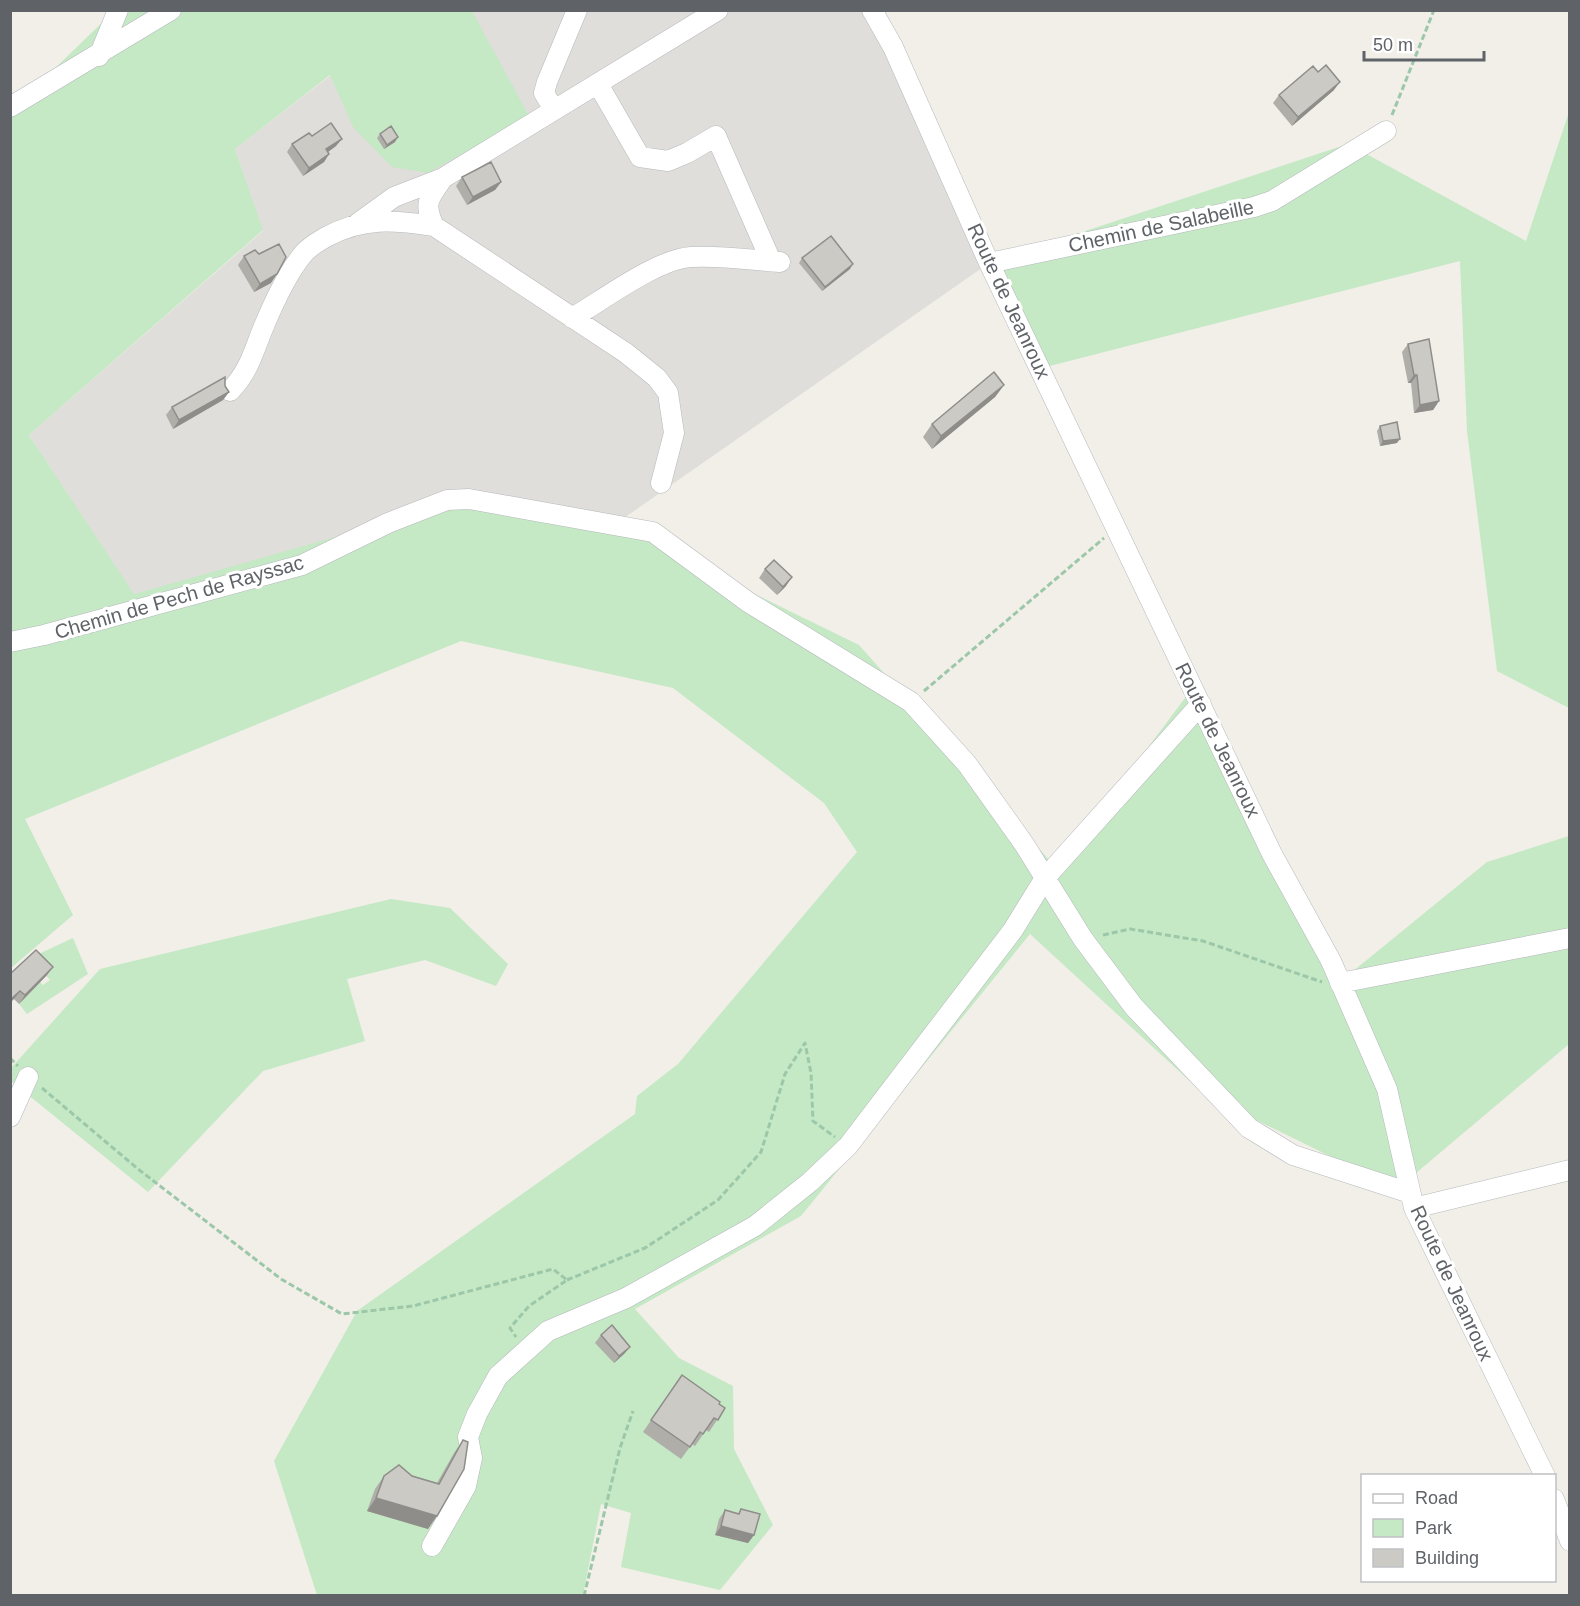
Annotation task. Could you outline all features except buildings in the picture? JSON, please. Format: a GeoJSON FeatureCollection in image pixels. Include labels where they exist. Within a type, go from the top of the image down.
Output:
{"type":"FeatureCollection","features":[{"type":"Feature","properties":{"kind":"street"},"geometry":{"type":"LineString","coordinates":[[99,56],[118,10]]}},
{"type":"Feature","properties":{"kind":"street"},"geometry":{"type":"LineString","coordinates":[[10,107],[99,56],[171,10]]}},
{"type":"Feature","properties":{"kind":"street"},"geometry":{"type":"LineString","coordinates":[[554,110],[544,93],[577,10]]}},
{"type":"Feature","properties":{"kind":"street"},"geometry":{"type":"LineString","coordinates":[[356,225],[394,197],[443,178],[718,10]]}},
{"type":"Feature","properties":{"kind":"street","name":"Route de Jeanroux"},"geometry":{"type":"LineString","coordinates":[[872,10],[892,47],[989,263],[1272,854],[1340,983],[1388,1089],[1412,1201],[1544,1474]]}},
{"type":"Feature","properties":{"kind":"street"},"geometry":{"type":"LineString","coordinates":[[572,318],[653,269],[673,261],[691,257],[775,261],[716,136],[668,161],[640,157],[598,84]]}},
{"type":"Feature","properties":{"kind":"street","name":"Chemin de Salabeille"},"geometry":{"type":"LineString","coordinates":[[989,263],[1254,207],[1272,201],[1386,131]]}},
{"type":"Feature","properties":{"kind":"street"},"geometry":{"type":"LineString","coordinates":[[434,226],[428,213],[430,197],[443,178]]}},
{"type":"Feature","properties":{"kind":"street"},"geometry":{"type":"LineString","coordinates":[[230,391],[243,377],[274,304],[304,253],[311,246],[333,234],[368,222],[401,221],[434,226],[626,353],[657,378],[668,393],[674,432],[661,483]]}},
{"type":"Feature","properties":{"kind":"street","name":"Chemin de Pech de Rayssac"},"geometry":{"type":"LineString","coordinates":[[10,642],[90,623],[302,565],[388,523],[447,500],[469,499],[653,532],[748,602],[911,702],[967,764],[1024,844],[1083,939],[1134,1007],[1249,1128],[1293,1155],[1412,1201]]}},
{"type":"Feature","properties":{"kind":"street"},"geometry":{"type":"LineString","coordinates":[[432,1546],[466,1486],[472,1458],[468,1437],[477,1414],[498,1376],[548,1331],[626,1298],[755,1226],[810,1182],[848,1146],[1014,930],[1045,878],[1201,704]]}},
{"type":"Feature","properties":{"kind":"street"},"geometry":{"type":"LineString","coordinates":[[1340,983],[1569,938]]}},
{"type":"Feature","properties":{"kind":"street"},"geometry":{"type":"LineString","coordinates":[[10,1117],[28,1077]]}},
{"type":"Feature","properties":{"kind":"street"},"geometry":{"type":"LineString","coordinates":[[1412,1201],[1569,1170]]}},
{"type":"Feature","properties":{"kind":"street"},"geometry":{"type":"LineString","coordinates":[[1556,1505],[1569,1541]]}},
{"type":"Feature","properties":{"kind":"path"},"geometry":{"type":"LineString","coordinates":[[1386,131],[1434,10]]}},
{"type":"Feature","properties":{"kind":"path"},"geometry":{"type":"LineString","coordinates":[[911,702],[1116,527]]}},
{"type":"Feature","properties":{"kind":"path"},"geometry":{"type":"LineString","coordinates":[[1083,939],[1130,929],[1203,941],[1316,982],[1340,983]]}},
{"type":"Feature","properties":{"kind":"path"},"geometry":{"type":"LineString","coordinates":[[524,1352],[510,1328],[529,1306],[567,1280],[645,1248],[718,1200],[761,1152],[785,1074],[806,1043],[811,1073],[813,1121],[848,1146]]}},
{"type":"Feature","properties":{"kind":"path"},"geometry":{"type":"LineString","coordinates":[[28,1077],[138,1169],[281,1279],[342,1314],[413,1306],[553,1269],[567,1280]]}},
{"type":"Feature","properties":{"kind":"path"},"geometry":{"type":"LineString","coordinates":[[584,1596],[620,1448],[633,1411]]}},
{"type":"Feature","properties":{"kind":"shaded area"},"geometry":{"type":"Polygon","coordinates":[[[355,11],[872,11],[989,263],[614,525],[469,499],[134,595],[29,435],[263,231],[235,149],[331,75],[355,11]]]}},
{"type":"Feature","properties":{"kind":"green space"},"geometry":{"type":"Polygon","coordinates":[[[114,11],[472,11],[529,116],[428,173],[392,167],[353,127],[330,75],[235,149],[263,230],[29,435],[134,594],[469,499],[614,525],[859,645],[1057,869],[1188,694],[1341,981],[1487,862],[1569,836],[1569,1044],[1397,1189],[1205,1095],[1030,934],[801,1216],[635,1309],[679,1358],[733,1386],[734,1449],[773,1525],[720,1590],[621,1567],[631,1513],[601,1504],[583,1595],[317,1595],[274,1461],[357,1311],[635,1114],[637,1096],[678,1064],[857,852],[824,803],[673,688],[461,641],[25,819],[73,915],[11,968],[11,111],[114,11]]]}},
{"type":"Feature","properties":{"kind":"green space"},"geometry":{"type":"Polygon","coordinates":[[[1569,112],[1569,708],[1497,671],[1467,431],[1460,261],[1034,370],[989,263],[1348,144],[1526,241],[1569,112]]]}},
{"type":"Feature","properties":{"kind":"green space"},"geometry":{"type":"Polygon","coordinates":[[[391,899],[450,908],[508,964],[496,986],[425,960],[347,979],[365,1041],[263,1071],[148,1192],[11,1081],[11,1068],[100,969],[391,899]]]}},
{"type":"Feature","properties":{"kind":"green space"},"geometry":{"type":"Polygon","coordinates":[[[73,938],[88,974],[27,1014],[19,1004],[29,993],[36,978],[43,985],[50,980],[30,958],[73,938]]]}}]}
